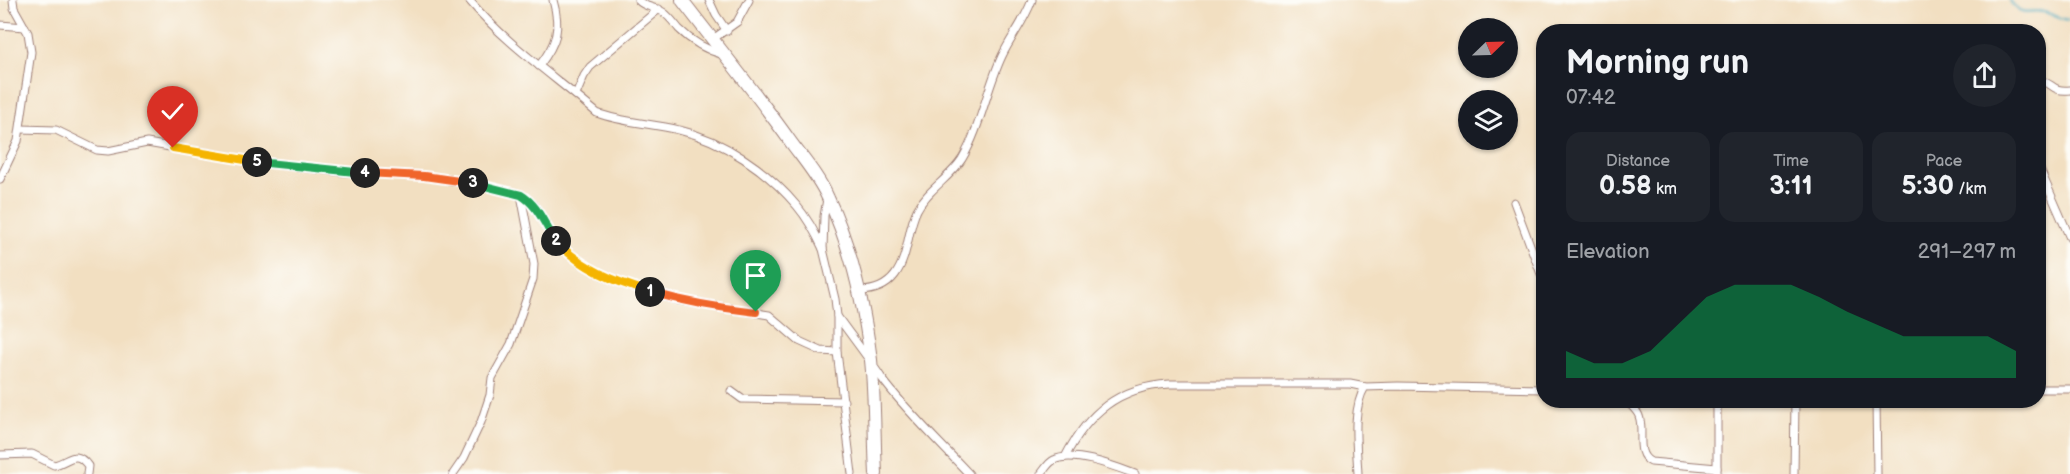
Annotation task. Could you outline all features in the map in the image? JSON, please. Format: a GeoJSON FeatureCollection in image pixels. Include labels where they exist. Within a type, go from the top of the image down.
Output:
{"type":"FeatureCollection","features":[{"type":"Feature","properties":{"kind":"highway"},"geometry":{"type":"LineString","coordinates":[[682,0],[784,132],[828,196],[841,228],[859,291],[871,360],[876,474]]}},
{"type":"Feature","properties":{"kind":"street"},"geometry":{"type":"LineString","coordinates":[[1,175],[18,141],[21,129],[31,52],[28,33],[14,8],[13,0]]}},
{"type":"Feature","properties":{"kind":"street"},"geometry":{"type":"LineString","coordinates":[[468,0],[499,32],[597,114],[608,118],[654,124],[712,140],[763,174],[797,205],[823,249],[833,288],[837,316],[837,352],[852,474]]}},
{"type":"Feature","properties":{"kind":"street"},"geometry":{"type":"LineString","coordinates":[[539,66],[550,51],[557,33],[558,19],[553,0]]}},
{"type":"Feature","properties":{"kind":"street"},"geometry":{"type":"LineString","coordinates":[[638,0],[644,6],[659,9],[666,14],[692,41],[711,51],[726,55]]}},
{"type":"Feature","properties":{"kind":"street"},"geometry":{"type":"LineString","coordinates":[[710,0],[716,15],[727,31]]}},
{"type":"Feature","properties":{"kind":"street"},"geometry":{"type":"LineString","coordinates":[[713,39],[737,22],[749,0]]}},
{"type":"Feature","properties":{"kind":"street"},"geometry":{"type":"LineString","coordinates":[[859,291],[871,291],[882,286],[895,275],[902,261],[917,210],[963,158],[1002,56],[1032,0]]}},
{"type":"Feature","properties":{"kind":"street"},"geometry":{"type":"LineString","coordinates":[[576,95],[590,68],[659,9]]}},
{"type":"Feature","properties":{"kind":"street"},"geometry":{"type":"LineString","coordinates":[[0,25],[25,27]]}},
{"type":"Feature","properties":{"kind":"street"},"geometry":{"type":"LineString","coordinates":[[2046,82],[2055,89],[2070,90]]}},
{"type":"Feature","properties":{"kind":"street"},"geometry":{"type":"LineString","coordinates":[[21,129],[56,130],[97,150],[108,151],[147,143],[257,162],[342,172],[435,177],[521,195],[534,205],[554,239],[564,249],[602,275],[678,300],[769,315],[799,341],[821,351],[837,352]]}},
{"type":"Feature","properties":{"kind":"street"},"geometry":{"type":"LineString","coordinates":[[2046,183],[2070,238]]}},
{"type":"Feature","properties":{"kind":"street"},"geometry":{"type":"LineString","coordinates":[[453,474],[464,458],[481,422],[490,395],[492,378],[511,344],[533,279],[534,264],[521,195]]}},
{"type":"Feature","properties":{"kind":"street"},"geometry":{"type":"LineString","coordinates":[[823,249],[824,216],[828,196]]}},
{"type":"Feature","properties":{"kind":"street"},"geometry":{"type":"LineString","coordinates":[[1514,202],[1536,261]]}},
{"type":"Feature","properties":{"kind":"street"},"geometry":{"type":"LineString","coordinates":[[837,316],[894,393],[969,474]]}},
{"type":"Feature","properties":{"kind":"street"},"geometry":{"type":"LineString","coordinates":[[1065,457],[1078,432],[1098,410],[1146,386],[1350,384],[1365,387],[1372,385],[1536,389]]}},
{"type":"Feature","properties":{"kind":"street"},"geometry":{"type":"LineString","coordinates":[[1358,474],[1358,412],[1365,387]]}},
{"type":"Feature","properties":{"kind":"street"},"geometry":{"type":"LineString","coordinates":[[2046,388],[2070,389]]}},
{"type":"Feature","properties":{"kind":"street"},"geometry":{"type":"LineString","coordinates":[[731,391],[742,399],[844,401]]}},
{"type":"Feature","properties":{"kind":"street"},"geometry":{"type":"LineString","coordinates":[[1633,408],[1638,414],[1642,450],[1647,460],[1717,471],[1717,408]]}},
{"type":"Feature","properties":{"kind":"street"},"geometry":{"type":"LineString","coordinates":[[1794,474],[1795,408]]}},
{"type":"Feature","properties":{"kind":"street"},"geometry":{"type":"LineString","coordinates":[[1876,408],[1876,474]]}},
{"type":"Feature","properties":{"kind":"street"},"geometry":{"type":"LineString","coordinates":[[0,455],[32,454],[54,465],[71,457],[78,457],[83,459],[88,466],[87,474]]}},
{"type":"Feature","properties":{"kind":"street"},"geometry":{"type":"LineString","coordinates":[[1041,474],[1053,460],[1065,457],[1092,461],[1135,474]]}},
{"type":"Feature","properties":{"kind":"waterway"},"geometry":{"type":"LineString","coordinates":[[2009,0],[2018,10],[2041,12],[2070,20]]}},
{"type":"Feature","properties":{"kind":"route"},"geometry":{"type":"LineString","coordinates":[[173,148],[257,162],[342,172],[424,176],[482,185],[521,195],[534,205],[554,239],[564,249],[602,275],[678,300],[756,312]]}}]}
